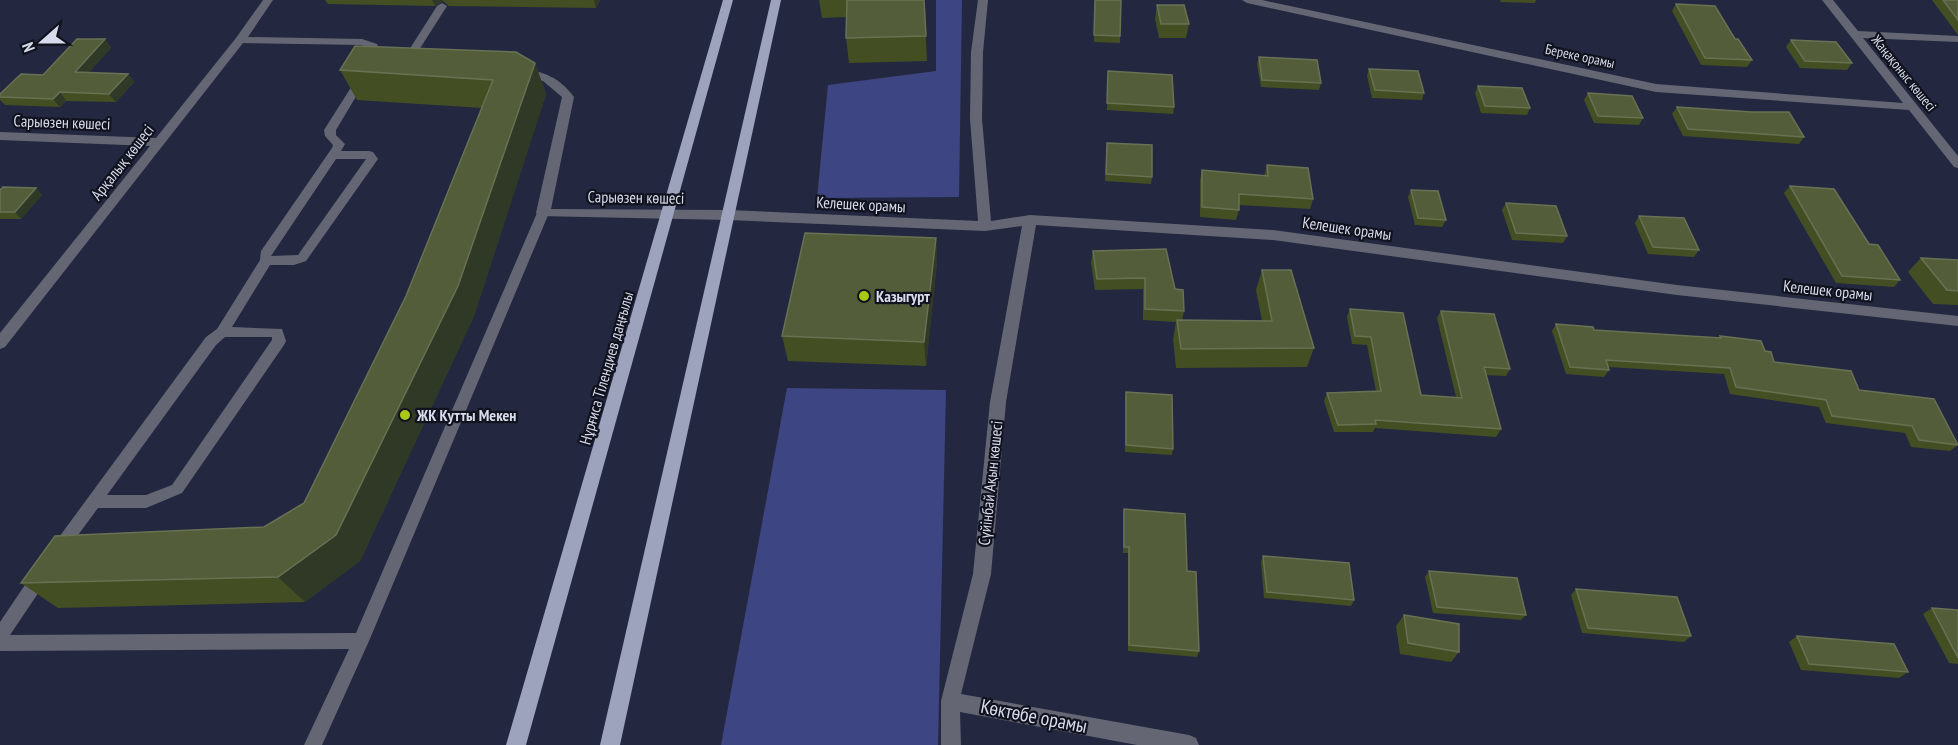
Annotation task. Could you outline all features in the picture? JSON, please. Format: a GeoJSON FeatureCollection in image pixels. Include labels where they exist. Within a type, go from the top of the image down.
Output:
{"type":"FeatureCollection","features":[{"type":"Feature","properties":{"kind":"main road","name":"Нұрғиса Тілендиев даңғылы"},"geometry":{"type":"LineString","coordinates":[[516,745],[669,214],[728,0]]}},
{"type":"Feature","properties":{"kind":"main road"},"geometry":{"type":"LineString","coordinates":[[610,745],[776,0]]}},
{"type":"Feature","properties":{"kind":"street","name":"Арқалық көшесі"},"geometry":{"type":"LineString","coordinates":[[0,343],[240,40],[268,0]]}},
{"type":"Feature","properties":{"kind":"street"},"geometry":{"type":"LineString","coordinates":[[983,0],[977,52],[976,119],[985,226]]}},
{"type":"Feature","properties":{"kind":"street","name":"Береке орамы"},"geometry":{"type":"LineString","coordinates":[[1247,0],[1656,88],[1912,107]]}},
{"type":"Feature","properties":{"kind":"street","name":"Жаңақоныс көшесі"},"geometry":{"type":"LineString","coordinates":[[1827,0],[1958,164]]}},
{"type":"Feature","properties":{"kind":"street"},"geometry":{"type":"LineString","coordinates":[[1853,34],[1958,39]]}},
{"type":"Feature","properties":{"kind":"street"},"geometry":{"type":"LineString","coordinates":[[240,40],[362,42],[373,46],[376,56],[413,62]]}},
{"type":"Feature","properties":{"kind":"street"},"geometry":{"type":"LineString","coordinates":[[510,71],[544,74],[562,88],[568,97],[543,213]]}},
{"type":"Feature","properties":{"kind":"street","name":"Сарыөзен көшесі"},"geometry":{"type":"LineString","coordinates":[[0,136],[159,142]]}},
{"type":"Feature","properties":{"kind":"street","name":"Сарыөзен көшесі"},"geometry":{"type":"LineString","coordinates":[[543,213],[728,214]]}},
{"type":"Feature","properties":{"kind":"street","name":"Келешек орамы"},"geometry":{"type":"LineString","coordinates":[[728,214],[985,226],[1030,220],[1273,235],[1677,290],[1958,321]]}},
{"type":"Feature","properties":{"kind":"street","name":"Сүйінбай Ақын көшесі"},"geometry":{"type":"LineString","coordinates":[[951,745],[950,701],[982,574],[998,402],[1030,220]]}},
{"type":"Feature","properties":{"kind":"street","name":"Көктөбе орамы"},"geometry":{"type":"LineString","coordinates":[[950,701],[1189,745]]}},
{"type":"Feature","properties":{"kind":"lane"},"geometry":{"type":"LineString","coordinates":[[413,62],[442,6]]}},
{"type":"Feature","properties":{"kind":"lane"},"geometry":{"type":"LineString","coordinates":[[0,636],[93,501],[211,341],[222,332],[266,260],[265,254],[334,155],[339,144],[331,136],[330,130],[376,56]]}},
{"type":"Feature","properties":{"kind":"lane"},"geometry":{"type":"LineString","coordinates":[[266,260],[294,261],[302,258],[372,159],[369,154],[334,155]]}},
{"type":"Feature","properties":{"kind":"lane"},"geometry":{"type":"LineString","coordinates":[[313,745],[361,641],[543,213]]}},
{"type":"Feature","properties":{"kind":"lane"},"geometry":{"type":"LineString","coordinates":[[93,501],[145,503],[159,501],[177,489],[279,342],[277,332],[222,332]]}},
{"type":"Feature","properties":{"kind":"lane"},"geometry":{"type":"LineString","coordinates":[[0,643],[361,641]]}},
{"type":"Feature","properties":{"kind":"shaded area"},"geometry":{"type":"Polygon","coordinates":[[[936,0],[962,0],[959,197],[817,198],[828,85],[936,71],[936,0]]]}},
{"type":"Feature","properties":{"kind":"shaded area"},"geometry":{"type":"Polygon","coordinates":[[[787,388],[946,390],[938,745],[721,745],[787,388]]]}},
{"type":"Feature","properties":{"kind":"building"},"geometry":{"type":"Polygon","coordinates":[[[847,0],[924,0],[926,36],[846,38],[847,0]]]}},
{"type":"Feature","properties":{"kind":"building"},"geometry":{"type":"Polygon","coordinates":[[[1095,0],[1121,0],[1120,36],[1094,35],[1095,0]]]}},
{"type":"Feature","properties":{"kind":"building"},"geometry":{"type":"Polygon","coordinates":[[[1943,0],[1958,0],[1958,20],[1943,0]]]}},
{"type":"Feature","properties":{"kind":"building"},"geometry":{"type":"Polygon","coordinates":[[[1676,4],[1715,6],[1735,39],[1738,39],[1752,60],[1705,58],[1676,4]]]}},
{"type":"Feature","properties":{"kind":"building"},"geometry":{"type":"Polygon","coordinates":[[[1157,5],[1184,5],[1189,24],[1161,24],[1157,5]]]}},
{"type":"Feature","properties":{"kind":"building"},"geometry":{"type":"Polygon","coordinates":[[[77,39],[105,39],[75,72],[128,74],[109,94],[60,92],[53,99],[0,97],[0,94],[21,74],[43,75],[77,39]]]}},
{"type":"Feature","properties":{"kind":"building"},"geometry":{"type":"Polygon","coordinates":[[[1791,40],[1836,42],[1852,63],[1805,61],[1791,40]]]}},
{"type":"Feature","properties":{"kind":"building"},"geometry":{"type":"Polygon","coordinates":[[[355,46],[516,52],[535,63],[458,286],[336,535],[278,577],[21,583],[55,536],[264,527],[304,503],[406,296],[493,80],[340,70],[355,46]]]}},
{"type":"Feature","properties":{"kind":"building"},"geometry":{"type":"Polygon","coordinates":[[[1259,57],[1317,60],[1321,83],[1262,80],[1259,57]]]}},
{"type":"Feature","properties":{"kind":"building"},"geometry":{"type":"Polygon","coordinates":[[[1369,69],[1418,71],[1424,93],[1375,90],[1369,69]]]}},
{"type":"Feature","properties":{"kind":"building"},"geometry":{"type":"Polygon","coordinates":[[[1108,71],[1172,75],[1174,107],[1107,103],[1108,71]]]}},
{"type":"Feature","properties":{"kind":"building"},"geometry":{"type":"Polygon","coordinates":[[[1478,86],[1522,88],[1530,108],[1485,106],[1478,86]]]}},
{"type":"Feature","properties":{"kind":"building"},"geometry":{"type":"Polygon","coordinates":[[[1588,93],[1632,96],[1643,118],[1598,116],[1588,93]]]}},
{"type":"Feature","properties":{"kind":"building"},"geometry":{"type":"Polygon","coordinates":[[[1677,107],[1789,112],[1804,137],[1688,129],[1677,107]]]}},
{"type":"Feature","properties":{"kind":"building"},"geometry":{"type":"Polygon","coordinates":[[[1107,143],[1152,145],[1152,177],[1106,174],[1107,143]]]}},
{"type":"Feature","properties":{"kind":"building"},"geometry":{"type":"Polygon","coordinates":[[[1267,165],[1308,168],[1313,199],[1239,194],[1239,210],[1202,207],[1202,170],[1268,176],[1267,165]]]}},
{"type":"Feature","properties":{"kind":"building"},"geometry":{"type":"Polygon","coordinates":[[[1790,186],[1834,189],[1869,244],[1878,245],[1900,280],[1842,276],[1790,186]]]}},
{"type":"Feature","properties":{"kind":"building"},"geometry":{"type":"Polygon","coordinates":[[[3,187],[36,188],[15,212],[0,212],[0,190],[3,187]]]}},
{"type":"Feature","properties":{"kind":"building"},"geometry":{"type":"Polygon","coordinates":[[[1411,190],[1438,191],[1446,220],[1418,218],[1411,190]]]}},
{"type":"Feature","properties":{"kind":"building"},"geometry":{"type":"Polygon","coordinates":[[[1506,203],[1556,206],[1567,236],[1516,233],[1506,203]]]}},
{"type":"Feature","properties":{"kind":"building"},"geometry":{"type":"Polygon","coordinates":[[[1639,216],[1684,218],[1699,250],[1653,247],[1639,216]]]}},
{"type":"Feature","properties":{"kind":"building"},"geometry":{"type":"Polygon","coordinates":[[[805,233],[936,238],[924,342],[782,336],[805,233]]]}},
{"type":"Feature","properties":{"kind":"building"},"geometry":{"type":"Polygon","coordinates":[[[1166,249],[1175,289],[1183,290],[1184,311],[1145,309],[1145,278],[1097,279],[1093,251],[1166,249]]]}},
{"type":"Feature","properties":{"kind":"building"},"geometry":{"type":"Polygon","coordinates":[[[1921,258],[1958,260],[1958,291],[1947,290],[1921,258]]]}},
{"type":"Feature","properties":{"kind":"building"},"geometry":{"type":"Polygon","coordinates":[[[1262,270],[1291,270],[1314,348],[1181,349],[1177,320],[1272,321],[1262,270]]]}},
{"type":"Feature","properties":{"kind":"building"},"geometry":{"type":"Polygon","coordinates":[[[1350,309],[1403,313],[1421,395],[1462,398],[1441,311],[1494,314],[1510,369],[1484,367],[1501,429],[1375,420],[1376,424],[1338,425],[1327,393],[1381,391],[1371,337],[1355,336],[1350,309]]]}},
{"type":"Feature","properties":{"kind":"building"},"geometry":{"type":"Polygon","coordinates":[[[1556,324],[1593,327],[1594,330],[1721,338],[1720,336],[1761,341],[1765,351],[1771,352],[1774,362],[1851,371],[1859,390],[1934,399],[1958,445],[1919,440],[1912,426],[1832,416],[1826,400],[1736,387],[1730,368],[1606,360],[1609,370],[1570,367],[1556,324]]]}},
{"type":"Feature","properties":{"kind":"building"},"geometry":{"type":"Polygon","coordinates":[[[1126,392],[1172,395],[1173,449],[1126,445],[1126,392]]]}},
{"type":"Feature","properties":{"kind":"building"},"geometry":{"type":"Polygon","coordinates":[[[1124,509],[1185,514],[1187,571],[1196,572],[1199,651],[1129,645],[1129,547],[1124,547],[1124,509]]]}},
{"type":"Feature","properties":{"kind":"building"},"geometry":{"type":"Polygon","coordinates":[[[1263,556],[1349,563],[1354,600],[1267,592],[1263,556]]]}},
{"type":"Feature","properties":{"kind":"building"},"geometry":{"type":"Polygon","coordinates":[[[1429,571],[1517,578],[1526,615],[1437,607],[1429,571]]]}},
{"type":"Feature","properties":{"kind":"building"},"geometry":{"type":"Polygon","coordinates":[[[1576,589],[1677,597],[1691,636],[1588,628],[1576,589]]]}},
{"type":"Feature","properties":{"kind":"building"},"geometry":{"type":"Polygon","coordinates":[[[1932,608],[1958,610],[1958,658],[1932,608]]]}},
{"type":"Feature","properties":{"kind":"building"},"geometry":{"type":"Polygon","coordinates":[[[1404,615],[1459,624],[1459,652],[1408,643],[1404,615]]]}},
{"type":"Feature","properties":{"kind":"building"},"geometry":{"type":"Polygon","coordinates":[[[1797,636],[1894,644],[1908,672],[1809,664],[1797,636]]]}},
{"type":"Feature","properties":{"kind":"place","name":"Казыгурт"},"geometry":{"type":"Point","coordinates":[864,296]}},
{"type":"Feature","properties":{"kind":"place","name":"ЖК Кутты Мекен"},"geometry":{"type":"Point","coordinates":[405,415]}}]}
